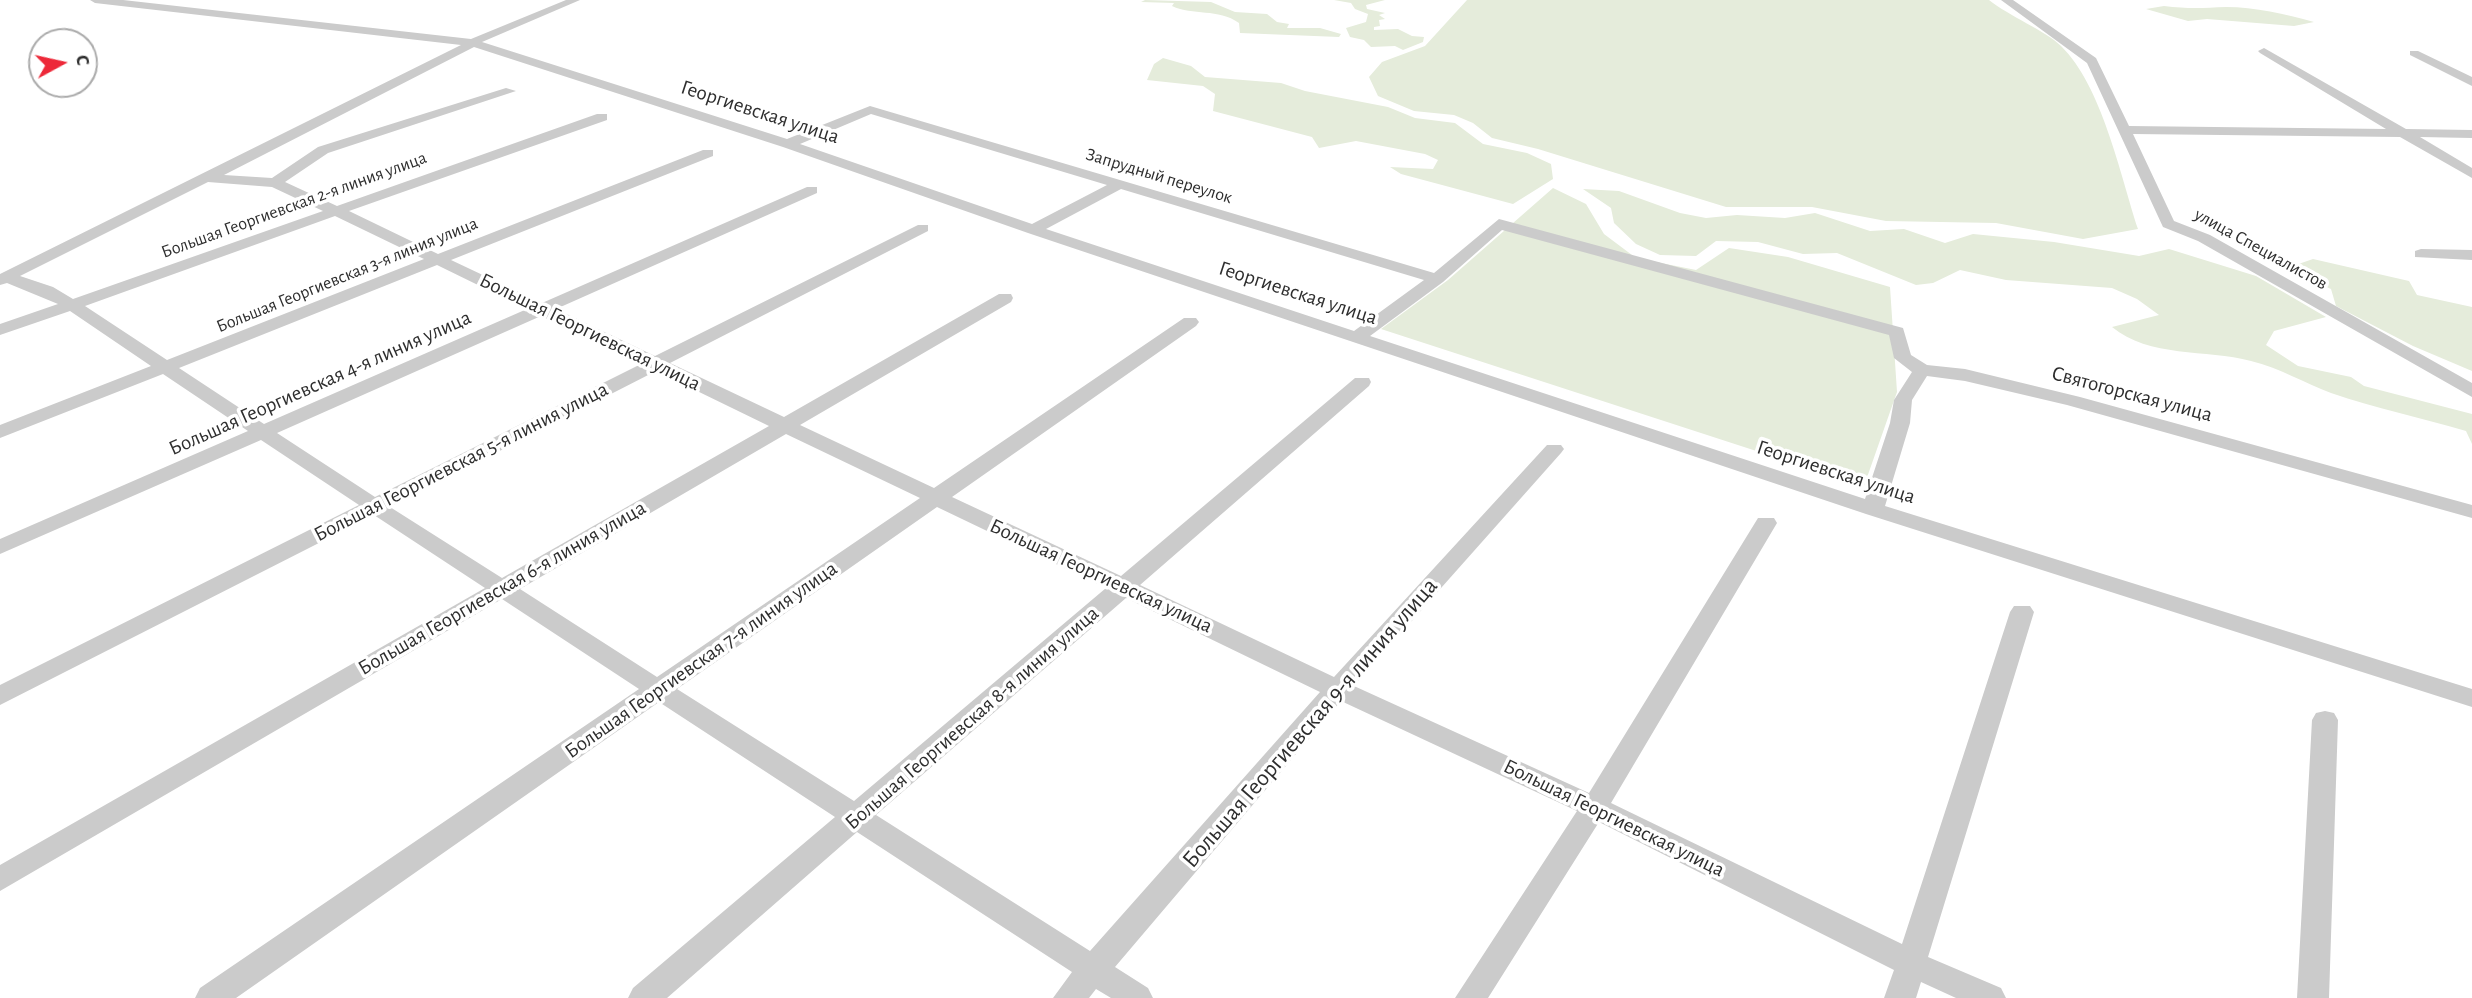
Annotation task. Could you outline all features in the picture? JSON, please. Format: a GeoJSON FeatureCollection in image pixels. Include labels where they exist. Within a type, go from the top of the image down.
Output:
{"type":"FeatureCollection","features":[{"type":"Feature","properties":{"kind":"street","name":"Георгиевская улица"},"geometry":{"type":"LineString","coordinates":[[95,0],[472,43],[788,144],[1033,230],[1873,509],[2472,698]]}},
{"type":"Feature","properties":{"kind":"street"},"geometry":{"type":"LineString","coordinates":[[3,279],[447,59],[472,43],[575,0]]}},
{"type":"Feature","properties":{"kind":"street","name":"улица Специалистов"},"geometry":{"type":"LineString","coordinates":[[2006,0],[2092,61],[2168,224],[2204,239],[2472,391]]}},
{"type":"Feature","properties":{"kind":"street"},"geometry":{"type":"LineString","coordinates":[[2264,51],[2472,174]]}},
{"type":"Feature","properties":{"kind":"street"},"geometry":{"type":"LineString","coordinates":[[2414,53],[2472,82]]}},
{"type":"Feature","properties":{"kind":"street"},"geometry":{"type":"LineString","coordinates":[[275,183],[323,150],[510,91]]}},
{"type":"Feature","properties":{"kind":"street","name":"Запрудный переулок"},"geometry":{"type":"LineString","coordinates":[[788,144],[870,110],[1437,279]]}},
{"type":"Feature","properties":{"kind":"street","name":"Большая Георгиевская 2-я линия улица"},"geometry":{"type":"LineString","coordinates":[[0,330],[602,117]]}},
{"type":"Feature","properties":{"kind":"street"},"geometry":{"type":"LineString","coordinates":[[2126,130],[2472,134]]}},
{"type":"Feature","properties":{"kind":"street","name":"Большая Георгиевская 3-я линия улица"},"geometry":{"type":"LineString","coordinates":[[0,432],[708,153]]}},
{"type":"Feature","properties":{"kind":"street","name":"Большая Георгиевская улица"},"geometry":{"type":"LineString","coordinates":[[206,178],[275,183],[439,258],[653,365],[786,425],[1337,689],[1594,807],[1910,962],[1990,998]]}},
{"type":"Feature","properties":{"kind":"street"},"geometry":{"type":"LineString","coordinates":[[1033,230],[1118,185]]}},
{"type":"Feature","properties":{"kind":"street","name":"Большая Георгиевская 4-я линия улица"},"geometry":{"type":"LineString","coordinates":[[0,547],[812,190]]}},
{"type":"Feature","properties":{"kind":"street"},"geometry":{"type":"LineString","coordinates":[[1357,337],[1437,279],[1499,224],[1897,332],[1903,358],[1923,370],[1903,400],[1900,423],[1873,509]]}},
{"type":"Feature","properties":{"kind":"street","name":"Большая Георгиевская 5-я линия улица"},"geometry":{"type":"LineString","coordinates":[[0,696],[923,228]]}},
{"type":"Feature","properties":{"kind":"street"},"geometry":{"type":"LineString","coordinates":[[2421,254],[2472,255]]}},
{"type":"Feature","properties":{"kind":"street"},"geometry":{"type":"LineString","coordinates":[[3,279],[47,291],[72,305],[374,506],[504,587],[658,690],[1137,998]]}},
{"type":"Feature","properties":{"kind":"street","name":"Большая Георгиевская 6-я линия улица"},"geometry":{"type":"LineString","coordinates":[[0,879],[1005,298]]}},
{"type":"Feature","properties":{"kind":"street","name":"Большая Георгиевская 7-я линия улица"},"geometry":{"type":"LineString","coordinates":[[211,998],[1190,322]]}},
{"type":"Feature","properties":{"kind":"street","name":"Святогорская улица"},"geometry":{"type":"LineString","coordinates":[[1923,370],[1965,375],[2073,401],[2472,512]]}},
{"type":"Feature","properties":{"kind":"street","name":"Большая Георгиевская 8-я линия улица"},"geometry":{"type":"LineString","coordinates":[[644,998],[1362,382]]}},
{"type":"Feature","properties":{"kind":"street","name":"Большая Георгиевская 9-я линия улица"},"geometry":{"type":"LineString","coordinates":[[1069,998],[1337,689],[1553,449]]}},
{"type":"Feature","properties":{"kind":"street"},"geometry":{"type":"LineString","coordinates":[[1471,998],[1594,807],[1766,523]]}},
{"type":"Feature","properties":{"kind":"street"},"geometry":{"type":"LineString","coordinates":[[1900,998],[2022,612]]}},
{"type":"Feature","properties":{"kind":"street"},"geometry":{"type":"LineString","coordinates":[[2314,998],[2325,720]]}},
{"type":"Feature","properties":{"kind":"green space"},"geometry":{"type":"Polygon","coordinates":[[[1334,0],[1385,0],[1366,5],[1367,9],[1385,13],[1379,15],[1385,19],[1379,20],[1380,26],[1374,27],[1374,30],[1398,29],[1412,36],[1424,37],[1423,42],[1403,50],[1395,46],[1371,47],[1364,40],[1350,37],[1346,28],[1366,22],[1368,14],[1355,9],[1351,3],[1334,0]]]}},
{"type":"Feature","properties":{"kind":"green space"},"geometry":{"type":"Polygon","coordinates":[[[1467,0],[1989,0],[2054,40],[2075,63],[2099,107],[2138,229],[2083,239],[1996,223],[1886,221],[1812,207],[1726,207],[1538,149],[1492,138],[1473,123],[1454,115],[1414,111],[1378,96],[1369,77],[1382,62],[1425,46],[1467,0]]]}},
{"type":"Feature","properties":{"kind":"green space"},"geometry":{"type":"Polygon","coordinates":[[[1141,2],[1211,2],[1235,12],[1267,14],[1277,22],[1289,24],[1287,28],[1320,28],[1341,34],[1339,37],[1240,33],[1239,23],[1223,15],[1180,9],[1172,6],[1174,3],[1141,2]]]}},
{"type":"Feature","properties":{"kind":"green space"},"geometry":{"type":"Polygon","coordinates":[[[2164,6],[2248,8],[2314,22],[2294,26],[2207,19],[2188,21],[2146,9],[2164,6]]]}},
{"type":"Feature","properties":{"kind":"green space"},"geometry":{"type":"Polygon","coordinates":[[[1163,58],[1191,66],[1205,77],[1281,83],[1305,91],[1388,107],[1415,118],[1455,123],[1483,144],[1527,153],[1551,164],[1553,179],[1513,204],[1401,174],[1390,167],[1433,169],[1438,160],[1425,154],[1356,141],[1319,148],[1312,137],[1213,111],[1215,94],[1203,86],[1147,80],[1154,64],[1163,58]]]}},
{"type":"Feature","properties":{"kind":"green space"},"geometry":{"type":"Polygon","coordinates":[[[1553,188],[1586,204],[1604,234],[1636,258],[1696,270],[1729,248],[1788,257],[1890,287],[1897,392],[1864,486],[1381,329],[1448,280],[1553,188]]]}},
{"type":"Feature","properties":{"kind":"green space"},"geometry":{"type":"Polygon","coordinates":[[[1583,189],[1619,191],[1680,213],[1706,218],[1737,215],[1785,218],[1815,213],[1870,231],[1904,229],[1945,243],[1973,234],[2054,242],[2139,256],[2169,249],[2256,276],[2326,317],[2274,331],[2266,345],[2298,366],[2351,377],[2364,386],[2472,414],[2472,444],[2466,431],[2331,393],[2262,364],[2234,357],[2143,344],[2112,327],[2159,315],[2137,299],[2112,288],[2006,280],[1960,270],[1933,283],[1916,285],[1837,253],[1803,254],[1758,242],[1716,241],[1696,256],[1660,255],[1636,244],[1614,223],[1611,208],[1583,189]]]}},
{"type":"Feature","properties":{"kind":"green space"},"geometry":{"type":"Polygon","coordinates":[[[2313,259],[2409,281],[2417,295],[2472,307],[2472,371],[2413,346],[2336,306],[2331,289],[2284,269],[2313,259]]]}}]}
